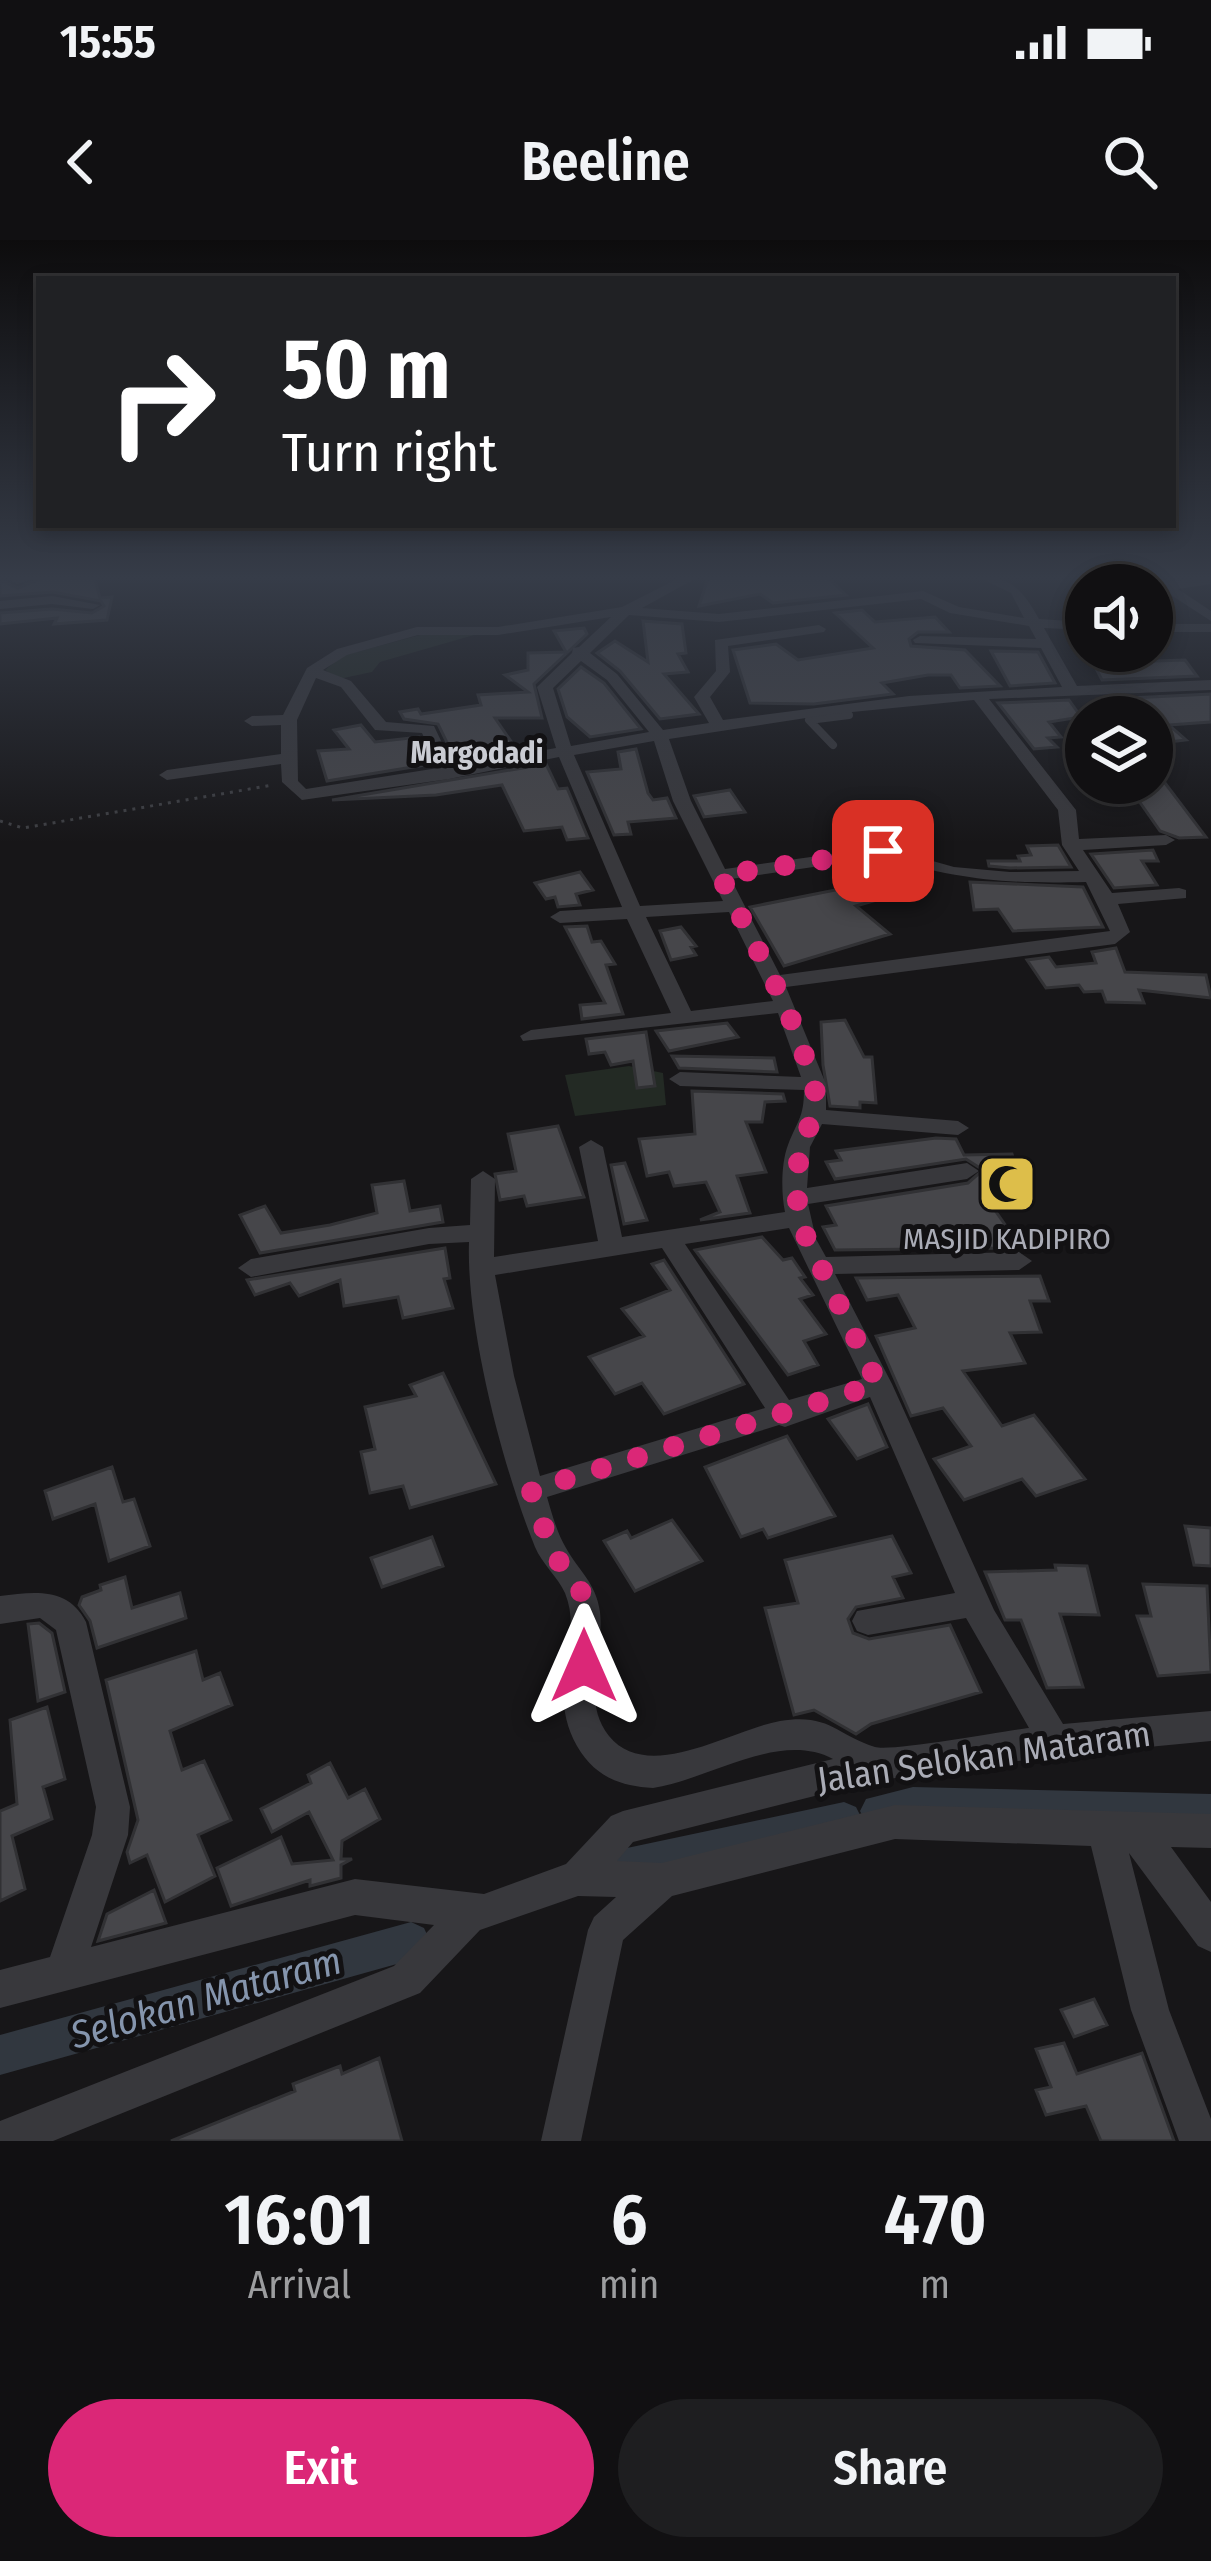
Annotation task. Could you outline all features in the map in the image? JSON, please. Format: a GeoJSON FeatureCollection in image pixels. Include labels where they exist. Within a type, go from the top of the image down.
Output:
{"type":"FeatureCollection","features":[{"type":"Feature","properties":{"kind":"street"},"geometry":{"type":"LineString","coordinates":[[322,665],[312,671],[289,720],[290,782],[302,795],[455,773],[561,748],[844,709],[978,696],[1211,685]]}},
{"type":"Feature","properties":{"kind":"street"},"geometry":{"type":"LineString","coordinates":[[565,665],[545,687],[561,748],[684,1018]]}},
{"type":"Feature","properties":{"kind":"street"},"geometry":{"type":"LineString","coordinates":[[596,665],[612,677],[660,736],[682,801],[786,1006],[815,1084],[815,1115],[799,1147],[796,1208],[818,1266],[878,1384],[975,1603],[1054,1740]]}},
{"type":"Feature","properties":{"kind":"street"},"geometry":{"type":"LineString","coordinates":[[718,725],[702,697],[723,672],[722,665]]}},
{"type":"Feature","properties":{"kind":"street"},"geometry":{"type":"LineString","coordinates":[[1059,665],[1072,691]]}},
{"type":"Feature","properties":{"kind":"street"},"geometry":{"type":"LineString","coordinates":[[312,671],[346,684],[385,729],[428,729],[455,773]]}},
{"type":"Feature","properties":{"kind":"street"},"geometry":{"type":"LineString","coordinates":[[775,982],[1103,941],[1120,932],[1107,899],[1071,845],[1067,810],[978,696]]}},
{"type":"Feature","properties":{"kind":"street"},"geometry":{"type":"LineString","coordinates":[[252,721],[289,720]]}},
{"type":"Feature","properties":{"kind":"street"},"geometry":{"type":"LineString","coordinates":[[167,775],[291,758]]}},
{"type":"Feature","properties":{"kind":"street"},"geometry":{"type":"LineString","coordinates":[[1071,845],[1166,840]]}},
{"type":"Feature","properties":{"kind":"street"},"geometry":{"type":"LineString","coordinates":[[720,875],[883,851],[903,862],[953,872],[1010,878],[1090,876]]}},
{"type":"Feature","properties":{"kind":"street"},"geometry":{"type":"LineString","coordinates":[[1107,899],[1179,894]]}},
{"type":"Feature","properties":{"kind":"street"},"geometry":{"type":"LineString","coordinates":[[560,917],[735,906]]}},
{"type":"Feature","properties":{"kind":"street"},"geometry":{"type":"LineString","coordinates":[[531,1036],[786,1006]]}},
{"type":"Feature","properties":{"kind":"street"},"geometry":{"type":"LineString","coordinates":[[680,1079],[815,1084]]}},
{"type":"Feature","properties":{"kind":"street"},"geometry":{"type":"LineString","coordinates":[[815,1115],[958,1128]]}},
{"type":"Feature","properties":{"kind":"street"},"geometry":{"type":"LineString","coordinates":[[591,1147],[612,1250]]}},
{"type":"Feature","properties":{"kind":"street"},"geometry":{"type":"LineString","coordinates":[[481,1268],[669,1240],[967,1172]]}},
{"type":"Feature","properties":{"kind":"street"},"geometry":{"type":"LineString","coordinates":[[483,1179],[481,1268],[531,1490],[554,1557],[572,1573],[581,1592],[589,1636],[580,1715],[601,1751],[620,1769],[658,1773],[741,1747],[812,1735],[874,1766]]}},
{"type":"Feature","properties":{"kind":"street"},"geometry":{"type":"LineString","coordinates":[[251,1268],[429,1236],[482,1233]]}},
{"type":"Feature","properties":{"kind":"street"},"geometry":{"type":"LineString","coordinates":[[669,1240],[785,1415]]}},
{"type":"Feature","properties":{"kind":"street"},"geometry":{"type":"LineString","coordinates":[[818,1266],[1019,1261]]}},
{"type":"Feature","properties":{"kind":"street"},"geometry":{"type":"LineString","coordinates":[[531,1490],[878,1384]]}},
{"type":"Feature","properties":{"kind":"street"},"geometry":{"type":"LineString","coordinates":[[868,1622],[975,1603]]}},
{"type":"Feature","properties":{"kind":"street"},"geometry":{"type":"LineString","coordinates":[[0,1610],[45,1604],[70,1622],[110,1776],[110,1835],[63,1973]]}},
{"type":"Feature","properties":{"kind":"street","name":"Jalan Selokan Mataram"},"geometry":{"type":"LineString","coordinates":[[573,1879],[623,1828],[874,1766],[1054,1740],[1211,1726]]}},
{"type":"Feature","properties":{"kind":"street"},"geometry":{"type":"LineString","coordinates":[[2,2141],[407,1980],[478,1912],[573,1879],[662,1881],[895,1822],[1211,1831]]}},
{"type":"Feature","properties":{"kind":"street"},"geometry":{"type":"LineString","coordinates":[[1105,1828],[1135,1836],[1148,1846],[1211,1934]]}},
{"type":"Feature","properties":{"kind":"street"},"geometry":{"type":"LineString","coordinates":[[1105,1828],[1150,2010],[1199,2141]]}},
{"type":"Feature","properties":{"kind":"street"},"geometry":{"type":"LineString","coordinates":[[561,2141],[607,1930],[662,1881]]}},
{"type":"Feature","properties":{"kind":"street"},"geometry":{"type":"LineString","coordinates":[[0,1989],[355,1898],[478,1912]]}},
{"type":"Feature","properties":{"kind":"lane"},"geometry":{"type":"LineString","coordinates":[[833,745],[809,720],[849,715],[844,709]]}},
{"type":"Feature","properties":{"kind":"path"},"geometry":{"type":"LineString","coordinates":[[0,821],[23,828],[290,782]]}},
{"type":"Feature","properties":{"kind":"shaded area"},"geometry":{"type":"Polygon","coordinates":[[[331,665],[378,665],[372,672],[339,679],[325,670],[331,665]]]}},
{"type":"Feature","properties":{"kind":"shaded area"},"geometry":{"type":"Polygon","coordinates":[[[629,1066],[663,1073],[666,1105],[575,1116],[565,1075],[629,1066]]]}},
{"type":"Feature","properties":{"kind":"building"},"geometry":{"type":"Polygon","coordinates":[[[528,665],[554,665],[534,684],[542,718],[495,718],[517,750],[456,761],[438,724],[404,719],[400,712],[418,709],[421,714],[481,705],[478,695],[528,692],[505,675],[528,670],[528,665]]]}},
{"type":"Feature","properties":{"kind":"building"},"geometry":{"type":"Polygon","coordinates":[[[612,665],[684,665],[688,672],[664,674],[699,714],[660,719],[612,665]]]}},
{"type":"Feature","properties":{"kind":"building"},"geometry":{"type":"Polygon","coordinates":[[[738,665],[979,665],[1000,686],[960,688],[951,675],[928,675],[882,683],[893,694],[814,704],[750,703],[738,665]]]}},
{"type":"Feature","properties":{"kind":"building"},"geometry":{"type":"Polygon","coordinates":[[[998,665],[1045,665],[1055,683],[1010,686],[998,665]]]}},
{"type":"Feature","properties":{"kind":"building"},"geometry":{"type":"Polygon","coordinates":[[[1173,665],[1189,665],[1197,676],[1102,680],[1098,672],[1173,672],[1173,665]]]}},
{"type":"Feature","properties":{"kind":"building"},"geometry":{"type":"Polygon","coordinates":[[[581,667],[604,683],[641,729],[590,737],[567,717],[558,689],[581,667]]]}},
{"type":"Feature","properties":{"kind":"building"},"geometry":{"type":"Polygon","coordinates":[[[1211,694],[1211,722],[1173,725],[1171,696],[1211,694]]]}},
{"type":"Feature","properties":{"kind":"building"},"geometry":{"type":"Polygon","coordinates":[[[1065,700],[1065,720],[1049,722],[1061,737],[1048,738],[1057,747],[1034,749],[998,703],[1065,700]]]}},
{"type":"Feature","properties":{"kind":"building"},"geometry":{"type":"Polygon","coordinates":[[[361,725],[375,742],[419,737],[431,764],[327,781],[318,751],[349,749],[334,730],[361,725]]]}},
{"type":"Feature","properties":{"kind":"building"},"geometry":{"type":"Polygon","coordinates":[[[636,749],[648,793],[653,800],[667,798],[676,818],[628,822],[631,834],[614,835],[587,772],[621,769],[618,752],[636,749]]]}},
{"type":"Feature","properties":{"kind":"building"},"geometry":{"type":"Polygon","coordinates":[[[546,764],[558,789],[567,788],[588,838],[567,840],[562,827],[524,831],[502,785],[436,795],[332,800],[546,764]]]}},
{"type":"Feature","properties":{"kind":"building"},"geometry":{"type":"Polygon","coordinates":[[[730,790],[745,812],[704,817],[694,796],[730,790]]]}},
{"type":"Feature","properties":{"kind":"building"},"geometry":{"type":"Polygon","coordinates":[[[1173,794],[1206,837],[1179,838],[1160,831],[1141,804],[1173,804],[1173,794]]]}},
{"type":"Feature","properties":{"kind":"building"},"geometry":{"type":"Polygon","coordinates":[[[1058,845],[1071,867],[989,866],[988,861],[1020,861],[1018,856],[1031,855],[1027,846],[1058,845]]]}},
{"type":"Feature","properties":{"kind":"building"},"geometry":{"type":"Polygon","coordinates":[[[1153,850],[1158,861],[1142,861],[1157,885],[1114,888],[1091,854],[1153,850]]]}},
{"type":"Feature","properties":{"kind":"building"},"geometry":{"type":"Polygon","coordinates":[[[580,872],[593,890],[576,894],[580,905],[558,907],[555,897],[546,899],[535,883],[580,872]]]}},
{"type":"Feature","properties":{"kind":"building"},"geometry":{"type":"Polygon","coordinates":[[[970,882],[1083,887],[1103,927],[1013,931],[998,909],[974,910],[970,882]]]}},
{"type":"Feature","properties":{"kind":"building"},"geometry":{"type":"Polygon","coordinates":[[[855,886],[873,901],[856,906],[890,934],[784,966],[750,907],[855,886]]]}},
{"type":"Feature","properties":{"kind":"building"},"geometry":{"type":"Polygon","coordinates":[[[587,926],[592,942],[601,941],[615,964],[606,965],[623,1014],[582,1019],[580,1005],[605,1003],[565,927],[587,926]]]}},
{"type":"Feature","properties":{"kind":"building"},"geometry":{"type":"Polygon","coordinates":[[[681,927],[696,946],[691,947],[696,955],[671,960],[660,931],[681,927]]]}},
{"type":"Feature","properties":{"kind":"building"},"geometry":{"type":"Polygon","coordinates":[[[1116,948],[1125,972],[1206,975],[1211,998],[1139,990],[1144,1003],[1106,1002],[1102,991],[1084,992],[1079,985],[1046,988],[1027,960],[1049,957],[1056,967],[1096,963],[1092,952],[1116,948]]]}},
{"type":"Feature","properties":{"kind":"building"},"geometry":{"type":"Polygon","coordinates":[[[845,1020],[864,1057],[872,1057],[876,1103],[860,1102],[860,1108],[830,1106],[823,1065],[821,1022],[845,1020]]]}},
{"type":"Feature","properties":{"kind":"building"},"geometry":{"type":"Polygon","coordinates":[[[727,1023],[738,1037],[669,1051],[656,1031],[727,1023]]]}},
{"type":"Feature","properties":{"kind":"building"},"geometry":{"type":"Polygon","coordinates":[[[646,1032],[655,1086],[637,1088],[633,1061],[611,1065],[605,1052],[589,1054],[586,1039],[646,1032]]]}},
{"type":"Feature","properties":{"kind":"building"},"geometry":{"type":"Polygon","coordinates":[[[672,1056],[774,1058],[777,1072],[679,1068],[672,1056]]]}},
{"type":"Feature","properties":{"kind":"building"},"geometry":{"type":"Polygon","coordinates":[[[692,1091],[783,1094],[785,1101],[765,1102],[762,1122],[746,1122],[766,1172],[737,1176],[750,1213],[700,1220],[720,1212],[706,1182],[674,1186],[669,1172],[647,1176],[639,1139],[695,1134],[692,1091]]]}},
{"type":"Feature","properties":{"kind":"building"},"geometry":{"type":"Polygon","coordinates":[[[558,1126],[584,1197],[527,1206],[524,1196],[500,1200],[495,1174],[516,1171],[508,1134],[558,1126]]]}},
{"type":"Feature","properties":{"kind":"building"},"geometry":{"type":"Polygon","coordinates":[[[956,1139],[964,1155],[1012,1154],[1025,1194],[985,1196],[1018,1243],[1010,1248],[835,1250],[823,1227],[836,1225],[826,1206],[968,1183],[983,1170],[966,1159],[835,1179],[826,1162],[841,1160],[836,1151],[956,1139]]]}},
{"type":"Feature","properties":{"kind":"building"},"geometry":{"type":"Polygon","coordinates":[[[625,1163],[647,1220],[624,1224],[611,1165],[625,1163]]]}},
{"type":"Feature","properties":{"kind":"building"},"geometry":{"type":"Polygon","coordinates":[[[404,1181],[410,1211],[440,1206],[443,1222],[260,1253],[240,1215],[265,1206],[281,1233],[330,1225],[377,1213],[372,1185],[404,1181]]]}},
{"type":"Feature","properties":{"kind":"building"},"geometry":{"type":"Polygon","coordinates":[[[762,1237],[783,1260],[792,1258],[805,1277],[800,1278],[813,1295],[800,1299],[826,1334],[804,1341],[818,1365],[788,1375],[695,1250],[762,1237]]]}},
{"type":"Feature","properties":{"kind":"building"},"geometry":{"type":"Polygon","coordinates":[[[445,1248],[450,1278],[444,1279],[453,1308],[403,1318],[398,1297],[344,1306],[340,1280],[299,1296],[290,1283],[255,1295],[247,1280],[445,1248]]]}},
{"type":"Feature","properties":{"kind":"building"},"geometry":{"type":"Polygon","coordinates":[[[664,1260],[744,1384],[664,1414],[642,1383],[615,1394],[589,1357],[644,1336],[622,1309],[670,1290],[652,1264],[664,1260]]]}},
{"type":"Feature","properties":{"kind":"building"},"geometry":{"type":"Polygon","coordinates":[[[1040,1276],[1049,1301],[1030,1301],[1041,1332],[1010,1333],[1025,1363],[963,1371],[1002,1426],[1034,1415],[1085,1479],[1036,1496],[1022,1479],[964,1500],[934,1459],[971,1446],[943,1408],[911,1416],[876,1336],[915,1328],[898,1295],[867,1300],[856,1278],[1040,1276]]]}},
{"type":"Feature","properties":{"kind":"building"},"geometry":{"type":"Polygon","coordinates":[[[443,1373],[496,1484],[410,1508],[403,1486],[370,1493],[361,1452],[375,1449],[365,1407],[416,1396],[410,1385],[443,1373]]]}},
{"type":"Feature","properties":{"kind":"building"},"geometry":{"type":"Polygon","coordinates":[[[868,1404],[887,1447],[857,1459],[828,1419],[868,1404]]]}},
{"type":"Feature","properties":{"kind":"building"},"geometry":{"type":"Polygon","coordinates":[[[787,1436],[835,1516],[768,1538],[763,1529],[741,1537],[705,1467],[787,1436]]]}},
{"type":"Feature","properties":{"kind":"building"},"geometry":{"type":"Polygon","coordinates":[[[112,1467],[123,1502],[134,1499],[150,1546],[109,1561],[95,1504],[53,1519],[45,1491],[112,1467]]]}},
{"type":"Feature","properties":{"kind":"building"},"geometry":{"type":"Polygon","coordinates":[[[672,1520],[702,1561],[635,1591],[604,1541],[627,1531],[631,1538],[672,1520]]]}},
{"type":"Feature","properties":{"kind":"building"},"geometry":{"type":"Polygon","coordinates":[[[1185,1526],[1211,1528],[1211,1566],[1194,1565],[1185,1526]]]}},
{"type":"Feature","properties":{"kind":"building"},"geometry":{"type":"Polygon","coordinates":[[[892,1536],[911,1573],[893,1577],[903,1598],[856,1607],[848,1619],[853,1633],[869,1639],[950,1625],[981,1692],[871,1724],[856,1734],[814,1710],[794,1715],[765,1608],[798,1603],[785,1560],[892,1536]]]}},
{"type":"Feature","properties":{"kind":"building"},"geometry":{"type":"Polygon","coordinates":[[[432,1537],[443,1566],[382,1587],[371,1558],[432,1537]]]}},
{"type":"Feature","properties":{"kind":"building"},"geometry":{"type":"Polygon","coordinates":[[[1055,1565],[1087,1566],[1099,1615],[1060,1614],[1083,1687],[1047,1688],[1021,1620],[1005,1620],[985,1572],[1056,1570],[1055,1565]]]}},
{"type":"Feature","properties":{"kind":"building"},"geometry":{"type":"Polygon","coordinates":[[[125,1577],[132,1608],[180,1593],[186,1618],[97,1648],[90,1621],[79,1605],[82,1597],[125,1577]]]}},
{"type":"Feature","properties":{"kind":"building"},"geometry":{"type":"Polygon","coordinates":[[[1143,1584],[1207,1586],[1211,1672],[1158,1676],[1137,1616],[1151,1616],[1143,1584]]]}},
{"type":"Feature","properties":{"kind":"building"},"geometry":{"type":"Polygon","coordinates":[[[39,1623],[52,1633],[65,1692],[38,1701],[28,1624],[39,1623]]]}},
{"type":"Feature","properties":{"kind":"building"},"geometry":{"type":"Polygon","coordinates":[[[196,1651],[203,1680],[220,1673],[232,1705],[170,1731],[182,1770],[204,1761],[231,1820],[198,1835],[215,1876],[165,1902],[147,1855],[130,1863],[127,1852],[138,1820],[106,1680],[196,1651]]]}},
{"type":"Feature","properties":{"kind":"building"},"geometry":{"type":"Polygon","coordinates":[[[47,1707],[65,1779],[43,1787],[52,1819],[12,1836],[25,1889],[0,1901],[0,1811],[17,1804],[10,1720],[47,1707]]]}},
{"type":"Feature","properties":{"kind":"building"},"geometry":{"type":"Polygon","coordinates":[[[330,1763],[348,1798],[365,1789],[380,1819],[342,1841],[341,1859],[352,1859],[341,1865],[341,1878],[310,1886],[310,1880],[231,1906],[217,1868],[281,1837],[292,1864],[333,1860],[309,1812],[272,1832],[261,1809],[311,1783],[308,1775],[330,1763]]]}},
{"type":"Feature","properties":{"kind":"building"},"geometry":{"type":"Polygon","coordinates":[[[154,1890],[166,1923],[98,1941],[107,1914],[154,1890]]]}},
{"type":"Feature","properties":{"kind":"building"},"geometry":{"type":"Polygon","coordinates":[[[1094,1999],[1107,2025],[1074,2037],[1061,2010],[1094,1999]]]}},
{"type":"Feature","properties":{"kind":"building"},"geometry":{"type":"Polygon","coordinates":[[[1064,2043],[1077,2074],[1142,2053],[1174,2141],[1101,2141],[1086,2106],[1046,2115],[1036,2090],[1051,2087],[1036,2049],[1064,2043]]]}},
{"type":"Feature","properties":{"kind":"building"},"geometry":{"type":"Polygon","coordinates":[[[379,2058],[402,2141],[171,2141],[295,2091],[293,2084],[340,2066],[342,2074],[379,2058]]]}},
{"type":"Feature","properties":{"kind":"waterway","name":"Selokan Mataram"},"geometry":{"type":"LineString","coordinates":[[878,1811],[913,1804],[1211,1811]]}},
{"type":"Feature","properties":{"kind":"waterway","name":"Selokan Mataram"},"geometry":{"type":"LineString","coordinates":[[627,1866],[844,1819]]}},
{"type":"Feature","properties":{"kind":"waterway","name":"Selokan Mataram"},"geometry":{"type":"LineString","coordinates":[[0,2055],[411,1941]]}},
{"type":"Feature","properties":{"kind":"place","name":"MASJID KADIPIRO"},"geometry":{"type":"Point","coordinates":[1007,1184]}},
{"type":"Feature","properties":{"kind":"district","name":"Margodadi"},"geometry":{"type":"Point","coordinates":[477,753]}},
{"type":"Feature","properties":{"kind":"route"},"geometry":{"type":"LineString","coordinates":[[584,1666],[589,1636],[581,1592],[572,1573],[554,1557],[531,1490],[878,1384],[797,1218],[799,1147],[815,1115],[815,1084],[786,1006],[720,875],[883,851]]}}]}
